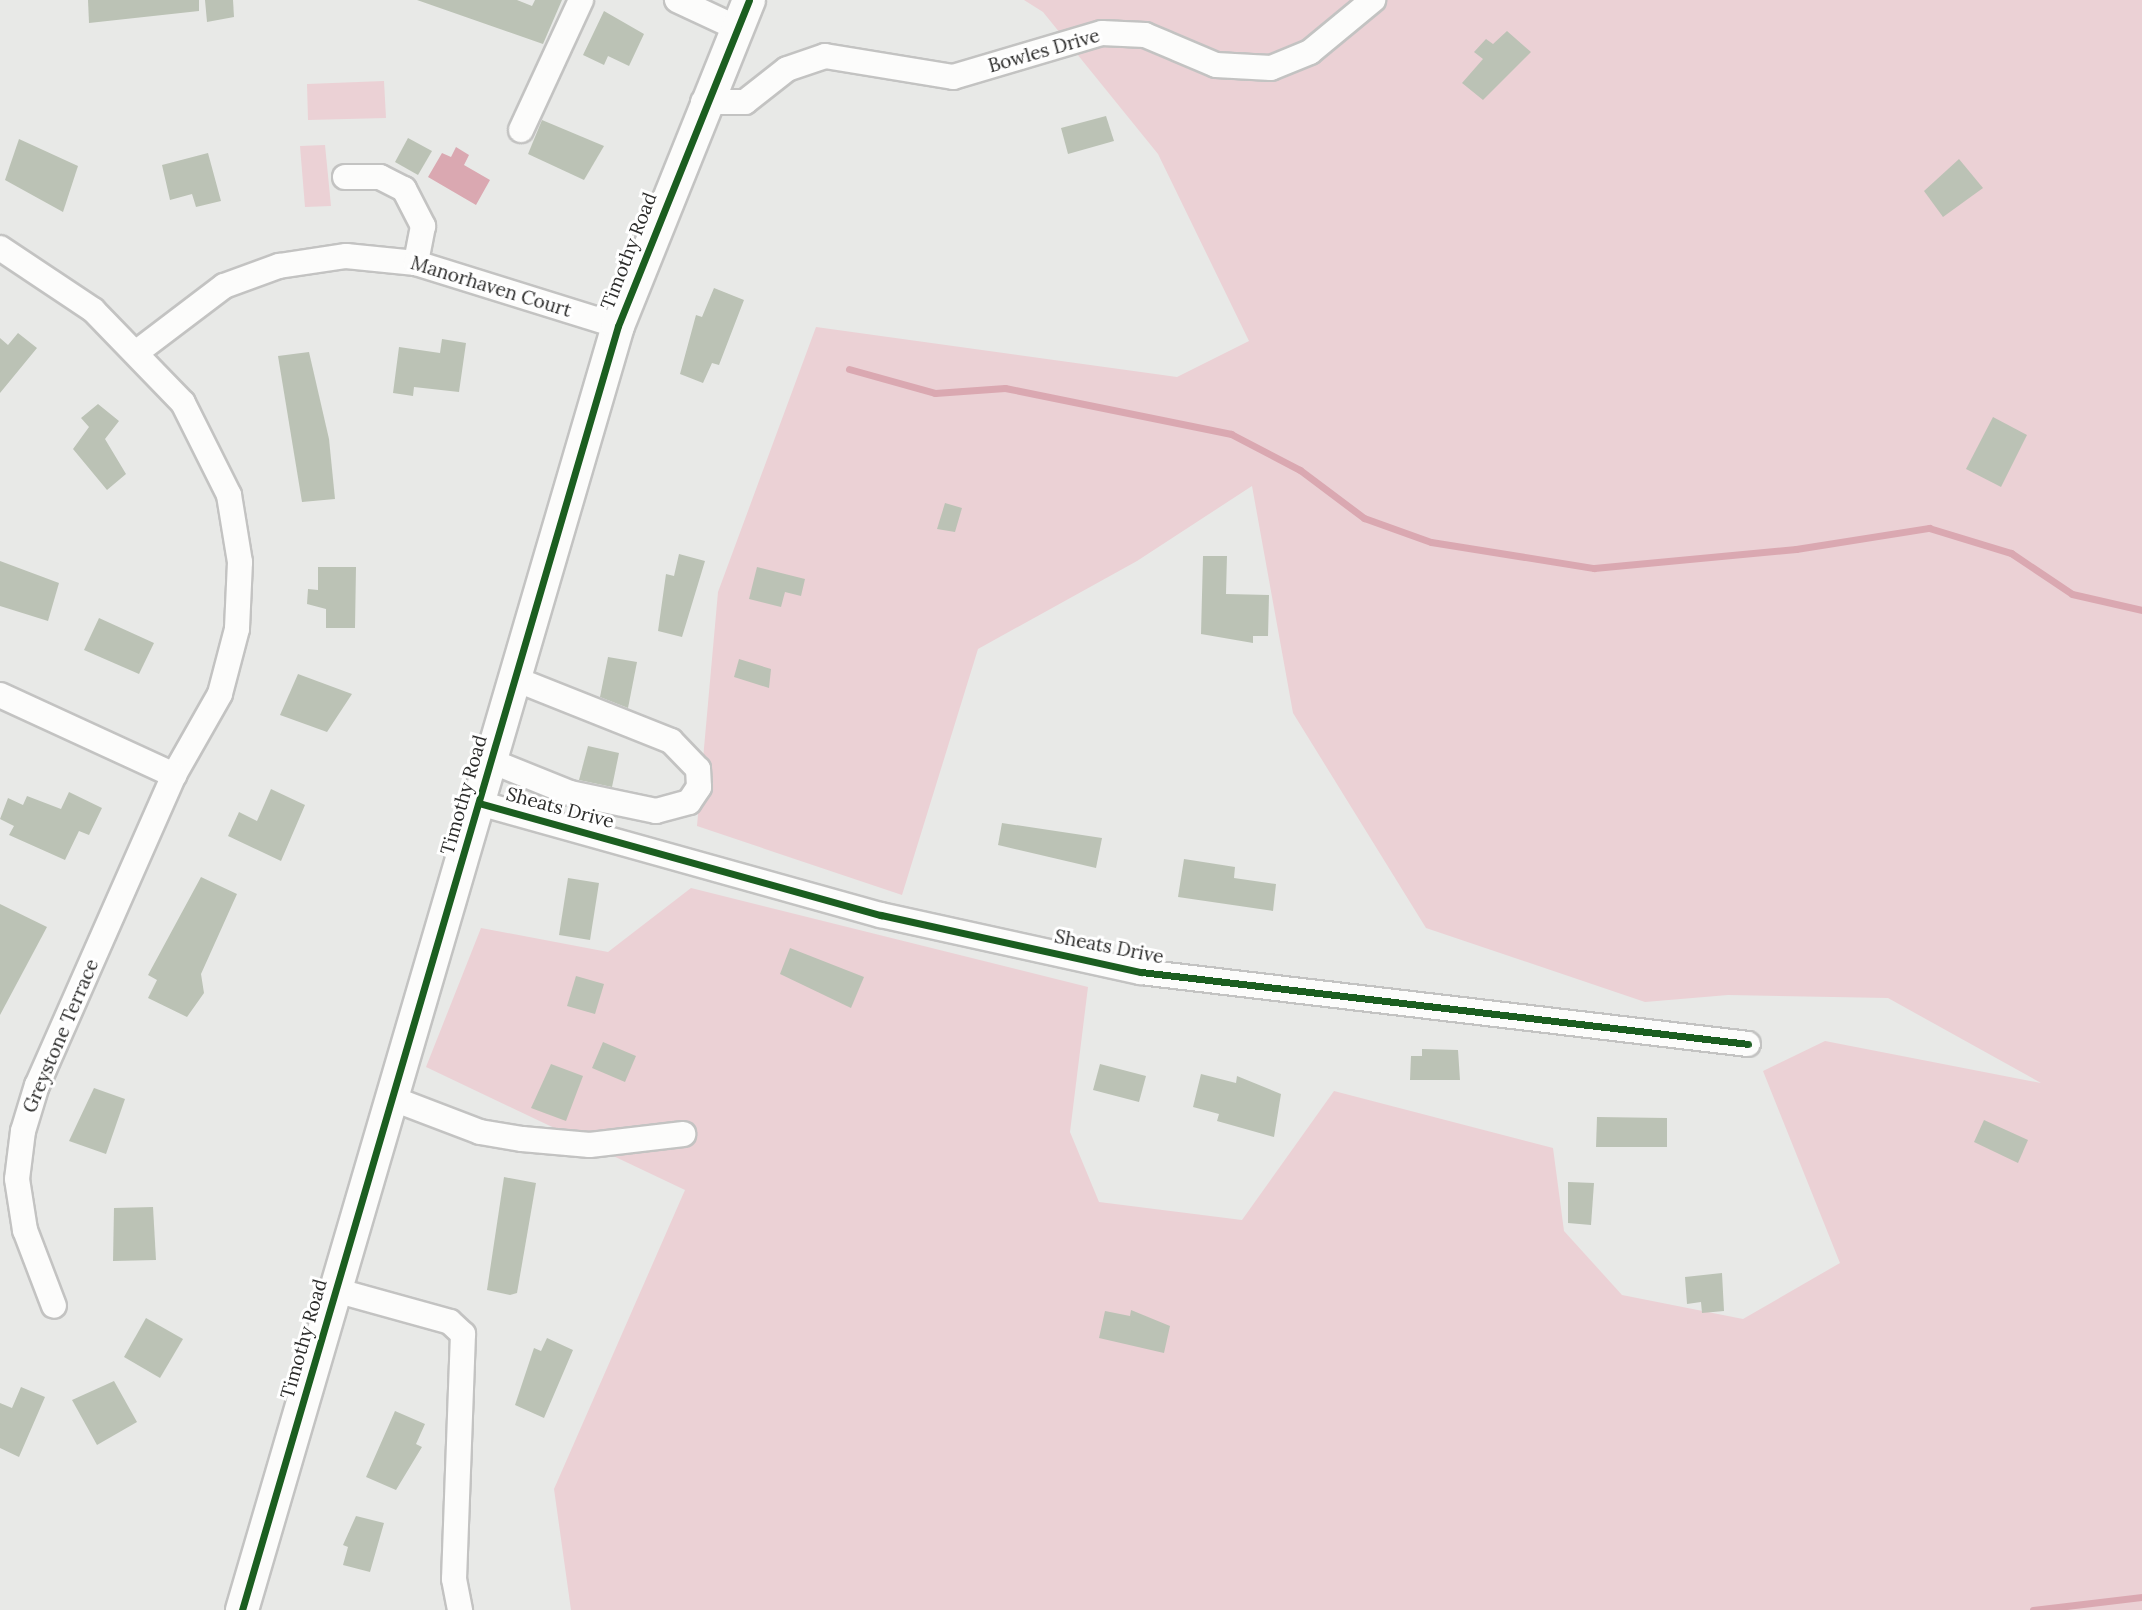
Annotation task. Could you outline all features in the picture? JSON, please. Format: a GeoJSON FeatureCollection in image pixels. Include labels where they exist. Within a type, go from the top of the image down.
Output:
{"type":"FeatureCollection","features":[{"type":"Feature","properties":{"kind":"main road","name":"Timothy Road"},"geometry":{"type":"LineString","coordinates":[[242,1610],[618,326],[703,102],[742,14]]}},
{"type":"Feature","properties":{"kind":"street"},"geometry":{"type":"LineString","coordinates":[[521,130],[581,0]]}},
{"type":"Feature","properties":{"kind":"street"},"geometry":{"type":"LineString","coordinates":[[677,0],[742,14]]}},
{"type":"Feature","properties":{"kind":"street","name":"Bowles Drive"},"geometry":{"type":"LineString","coordinates":[[703,102],[745,102],[787,69],[825,56],[953,77],[1102,33],[1145,35],[1216,65],[1271,68],[1310,52],[1373,0]]}},
{"type":"Feature","properties":{"kind":"street"},"geometry":{"type":"LineString","coordinates":[[345,177],[380,177],[404,189],[423,226],[416,263]]}},
{"type":"Feature","properties":{"kind":"street","name":"Greystone Terrace"},"geometry":{"type":"LineString","coordinates":[[0,248],[65,287],[137,352],[183,403],[217,463],[240,562],[230,663],[174,775],[37,1085],[23,1131],[18,1179],[25,1230],[54,1306]]}},
{"type":"Feature","properties":{"kind":"street","name":"Manorhaven Court"},"geometry":{"type":"LineString","coordinates":[[137,352],[192,304],[279,265],[346,256],[416,263],[618,326]]}},
{"type":"Feature","properties":{"kind":"street"},"geometry":{"type":"LineString","coordinates":[[491,761],[570,793],[656,811],[689,802],[699,787],[698,769],[671,741],[514,679]]}},
{"type":"Feature","properties":{"kind":"street"},"geometry":{"type":"LineString","coordinates":[[0,695],[174,775]]}},
{"type":"Feature","properties":{"kind":"street","name":"Sheats Drive"},"geometry":{"type":"LineString","coordinates":[[479,803],[881,915],[1142,972],[1748,1044]]}},
{"type":"Feature","properties":{"kind":"street"},"geometry":{"type":"LineString","coordinates":[[391,1098],[480,1132],[522,1139],[590,1145],[683,1134]]}},
{"type":"Feature","properties":{"kind":"street"},"geometry":{"type":"LineString","coordinates":[[335,1290],[450,1322],[463,1334],[454,1579],[460,1610]]}},
{"type":"Feature","properties":{"kind":"shaded area"},"geometry":{"type":"Polygon","coordinates":[[[1024,0],[2142,0],[2142,1610],[571,1610],[554,1489],[685,1190],[426,1067],[481,928],[608,952],[691,888],[1088,987],[1070,1132],[1099,1202],[1242,1220],[1334,1091],[1553,1148],[1564,1231],[1622,1295],[1743,1319],[1840,1263],[1763,1071],[1825,1041],[2041,1083],[1888,998],[1728,995],[1645,1002],[1426,928],[1293,713],[1252,486],[1137,561],[978,649],[902,895],[697,826],[718,592],[816,327],[1177,377],[1249,341],[1158,154],[1043,12],[1024,0]]]}},
{"type":"Feature","properties":{"kind":"shaded area"},"geometry":{"type":"Polygon","coordinates":[[[384,81],[386,118],[308,120],[307,84],[384,81]]]}},
{"type":"Feature","properties":{"kind":"shaded area"},"geometry":{"type":"Polygon","coordinates":[[[325,145],[331,206],[305,207],[300,146],[325,145]]]}},
{"type":"Feature","properties":{"kind":"shaded area"},"geometry":{"type":"Polygon","coordinates":[[[456,147],[469,155],[464,165],[490,180],[476,205],[428,177],[442,153],[451,157],[456,147]]]}},
{"type":"Feature","properties":{"kind":"building"},"geometry":{"type":"Polygon","coordinates":[[[88,0],[199,0],[199,11],[89,23],[88,0]]]}},
{"type":"Feature","properties":{"kind":"building"},"geometry":{"type":"Polygon","coordinates":[[[205,0],[233,0],[234,17],[207,22],[205,0]]]}},
{"type":"Feature","properties":{"kind":"building"},"geometry":{"type":"Polygon","coordinates":[[[417,0],[517,0],[532,6],[535,0],[562,0],[543,44],[417,0]]]}},
{"type":"Feature","properties":{"kind":"building"},"geometry":{"type":"Polygon","coordinates":[[[604,11],[644,34],[629,66],[608,56],[604,65],[583,55],[604,11]]]}},
{"type":"Feature","properties":{"kind":"building"},"geometry":{"type":"Polygon","coordinates":[[[1507,31],[1531,52],[1483,100],[1462,83],[1483,59],[1474,52],[1486,39],[1493,44],[1507,31]]]}},
{"type":"Feature","properties":{"kind":"building"},"geometry":{"type":"Polygon","coordinates":[[[1106,116],[1114,141],[1068,154],[1061,128],[1106,116]]]}},
{"type":"Feature","properties":{"kind":"building"},"geometry":{"type":"Polygon","coordinates":[[[542,120],[604,146],[584,180],[528,154],[542,120]]]}},
{"type":"Feature","properties":{"kind":"building"},"geometry":{"type":"Polygon","coordinates":[[[408,138],[432,151],[418,175],[395,162],[408,138]]]}},
{"type":"Feature","properties":{"kind":"building"},"geometry":{"type":"Polygon","coordinates":[[[19,139],[78,166],[63,212],[5,180],[19,139]]]}},
{"type":"Feature","properties":{"kind":"building"},"geometry":{"type":"Polygon","coordinates":[[[208,153],[221,201],[196,207],[192,194],[170,200],[162,165],[208,153]]]}},
{"type":"Feature","properties":{"kind":"building"},"geometry":{"type":"Polygon","coordinates":[[[1959,159],[1983,188],[1943,217],[1924,191],[1959,159]]]}},
{"type":"Feature","properties":{"kind":"building"},"geometry":{"type":"Polygon","coordinates":[[[714,288],[744,300],[719,365],[712,363],[703,383],[680,374],[696,315],[702,317],[714,288]]]}},
{"type":"Feature","properties":{"kind":"building"},"geometry":{"type":"Polygon","coordinates":[[[18,333],[37,348],[0,393],[0,338],[8,345],[18,333]]]}},
{"type":"Feature","properties":{"kind":"building"},"geometry":{"type":"Polygon","coordinates":[[[442,339],[466,343],[459,392],[414,387],[413,396],[393,393],[399,347],[440,353],[442,339]]]}},
{"type":"Feature","properties":{"kind":"building"},"geometry":{"type":"Polygon","coordinates":[[[309,352],[329,439],[335,499],[302,502],[278,356],[309,352]]]}},
{"type":"Feature","properties":{"kind":"building"},"geometry":{"type":"Polygon","coordinates":[[[98,404],[119,421],[105,439],[126,474],[107,490],[73,449],[89,427],[81,418],[98,404]]]}},
{"type":"Feature","properties":{"kind":"building"},"geometry":{"type":"Polygon","coordinates":[[[1993,417],[2027,435],[2001,487],[1966,469],[1993,417]]]}},
{"type":"Feature","properties":{"kind":"building"},"geometry":{"type":"Polygon","coordinates":[[[945,503],[962,508],[955,532],[937,529],[945,503]]]}},
{"type":"Feature","properties":{"kind":"building"},"geometry":{"type":"Polygon","coordinates":[[[679,554],[705,561],[682,637],[658,631],[666,574],[674,576],[679,554]]]}},
{"type":"Feature","properties":{"kind":"building"},"geometry":{"type":"Polygon","coordinates":[[[1203,556],[1227,556],[1226,594],[1269,595],[1268,636],[1253,636],[1253,643],[1201,634],[1203,556]]]}},
{"type":"Feature","properties":{"kind":"building"},"geometry":{"type":"Polygon","coordinates":[[[0,561],[59,583],[48,621],[0,606],[0,561]]]}},
{"type":"Feature","properties":{"kind":"building"},"geometry":{"type":"Polygon","coordinates":[[[318,567],[356,567],[355,628],[326,628],[326,609],[307,604],[308,589],[318,590],[318,567]]]}},
{"type":"Feature","properties":{"kind":"building"},"geometry":{"type":"Polygon","coordinates":[[[757,567],[805,579],[801,596],[785,592],[781,607],[749,599],[757,567]]]}},
{"type":"Feature","properties":{"kind":"building"},"geometry":{"type":"Polygon","coordinates":[[[99,618],[154,643],[139,674],[84,650],[99,618]]]}},
{"type":"Feature","properties":{"kind":"building"},"geometry":{"type":"Polygon","coordinates":[[[608,657],[637,662],[628,708],[600,697],[608,657]]]}},
{"type":"Feature","properties":{"kind":"building"},"geometry":{"type":"Polygon","coordinates":[[[739,659],[771,669],[769,688],[734,677],[739,659]]]}},
{"type":"Feature","properties":{"kind":"building"},"geometry":{"type":"Polygon","coordinates":[[[298,674],[352,694],[327,732],[280,715],[298,674]]]}},
{"type":"Feature","properties":{"kind":"building"},"geometry":{"type":"Polygon","coordinates":[[[588,746],[619,753],[612,787],[579,780],[588,746]]]}},
{"type":"Feature","properties":{"kind":"building"},"geometry":{"type":"Polygon","coordinates":[[[271,789],[305,805],[281,861],[228,836],[239,812],[257,821],[271,789]]]}},
{"type":"Feature","properties":{"kind":"building"},"geometry":{"type":"Polygon","coordinates":[[[69,792],[102,808],[89,835],[79,831],[65,860],[9,835],[14,826],[0,819],[8,798],[23,805],[27,796],[61,809],[69,792]]]}},
{"type":"Feature","properties":{"kind":"building"},"geometry":{"type":"Polygon","coordinates":[[[1002,823],[1102,838],[1096,868],[998,845],[1002,823]]]}},
{"type":"Feature","properties":{"kind":"building"},"geometry":{"type":"Polygon","coordinates":[[[1184,859],[1235,867],[1234,878],[1276,884],[1273,911],[1178,897],[1184,859]]]}},
{"type":"Feature","properties":{"kind":"building"},"geometry":{"type":"Polygon","coordinates":[[[201,877],[237,894],[201,974],[204,993],[187,1017],[148,998],[157,980],[148,975],[201,877]]]}},
{"type":"Feature","properties":{"kind":"building"},"geometry":{"type":"Polygon","coordinates":[[[568,878],[599,883],[590,940],[559,935],[568,878]]]}},
{"type":"Feature","properties":{"kind":"building"},"geometry":{"type":"Polygon","coordinates":[[[0,904],[47,927],[0,1015],[0,904]]]}},
{"type":"Feature","properties":{"kind":"building"},"geometry":{"type":"Polygon","coordinates":[[[790,948],[864,977],[851,1008],[780,974],[790,948]]]}},
{"type":"Feature","properties":{"kind":"building"},"geometry":{"type":"Polygon","coordinates":[[[576,976],[604,984],[595,1014],[567,1006],[576,976]]]}},
{"type":"Feature","properties":{"kind":"building"},"geometry":{"type":"Polygon","coordinates":[[[603,1042],[636,1056],[625,1082],[592,1068],[603,1042]]]}},
{"type":"Feature","properties":{"kind":"building"},"geometry":{"type":"Polygon","coordinates":[[[1422,1049],[1458,1050],[1460,1080],[1410,1080],[1411,1056],[1422,1056],[1422,1049]]]}},
{"type":"Feature","properties":{"kind":"building"},"geometry":{"type":"Polygon","coordinates":[[[551,1064],[583,1076],[566,1121],[531,1108],[551,1064]]]}},
{"type":"Feature","properties":{"kind":"building"},"geometry":{"type":"Polygon","coordinates":[[[1100,1064],[1146,1076],[1139,1102],[1093,1090],[1100,1064]]]}},
{"type":"Feature","properties":{"kind":"building"},"geometry":{"type":"Polygon","coordinates":[[[1201,1074],[1236,1083],[1237,1076],[1281,1094],[1274,1137],[1217,1121],[1219,1114],[1193,1107],[1201,1074]]]}},
{"type":"Feature","properties":{"kind":"building"},"geometry":{"type":"Polygon","coordinates":[[[94,1088],[125,1099],[106,1154],[69,1141],[94,1088]]]}},
{"type":"Feature","properties":{"kind":"building"},"geometry":{"type":"Polygon","coordinates":[[[1597,1117],[1667,1118],[1667,1147],[1596,1147],[1597,1117]]]}},
{"type":"Feature","properties":{"kind":"building"},"geometry":{"type":"Polygon","coordinates":[[[1984,1120],[2028,1140],[2018,1163],[1974,1142],[1984,1120]]]}},
{"type":"Feature","properties":{"kind":"building"},"geometry":{"type":"Polygon","coordinates":[[[504,1177],[536,1183],[517,1293],[510,1295],[487,1290],[504,1177]]]}},
{"type":"Feature","properties":{"kind":"building"},"geometry":{"type":"Polygon","coordinates":[[[1568,1182],[1594,1183],[1591,1225],[1568,1223],[1568,1182]]]}},
{"type":"Feature","properties":{"kind":"building"},"geometry":{"type":"Polygon","coordinates":[[[153,1207],[156,1260],[113,1261],[114,1208],[153,1207]]]}},
{"type":"Feature","properties":{"kind":"building"},"geometry":{"type":"Polygon","coordinates":[[[1722,1273],[1724,1311],[1702,1313],[1701,1302],[1687,1304],[1685,1277],[1722,1273]]]}},
{"type":"Feature","properties":{"kind":"building"},"geometry":{"type":"Polygon","coordinates":[[[1131,1310],[1170,1326],[1164,1353],[1099,1338],[1105,1311],[1130,1316],[1131,1310]]]}},
{"type":"Feature","properties":{"kind":"building"},"geometry":{"type":"Polygon","coordinates":[[[146,1318],[183,1339],[160,1378],[124,1357],[146,1318]]]}},
{"type":"Feature","properties":{"kind":"building"},"geometry":{"type":"Polygon","coordinates":[[[547,1338],[573,1350],[544,1418],[515,1405],[534,1348],[541,1351],[547,1338]]]}},
{"type":"Feature","properties":{"kind":"building"},"geometry":{"type":"Polygon","coordinates":[[[114,1381],[137,1422],[97,1445],[72,1400],[114,1381]]]}},
{"type":"Feature","properties":{"kind":"building"},"geometry":{"type":"Polygon","coordinates":[[[21,1387],[45,1397],[19,1457],[0,1448],[0,1403],[12,1408],[21,1387]]]}},
{"type":"Feature","properties":{"kind":"building"},"geometry":{"type":"Polygon","coordinates":[[[395,1411],[425,1424],[416,1444],[422,1447],[396,1490],[366,1477],[395,1411]]]}},
{"type":"Feature","properties":{"kind":"building"},"geometry":{"type":"Polygon","coordinates":[[[356,1516],[384,1523],[370,1572],[343,1565],[348,1547],[343,1545],[356,1516]]]}},
{"type":"Feature","properties":{"kind":"waterway"},"geometry":{"type":"LineString","coordinates":[[849,369],[935,393],[1005,388],[1231,434],[1300,470],[1364,518],[1431,542],[1594,568],[1796,549],[1929,528],[2011,553],[2072,594],[2142,610]]}},
{"type":"Feature","properties":{"kind":"waterway"},"geometry":{"type":"LineString","coordinates":[[2033,1610],[2142,1597]]}},
{"type":"Feature","properties":{"kind":"cycle path"},"geometry":{"type":"LineString","coordinates":[[242,1610],[618,326],[749,0]]}},
{"type":"Feature","properties":{"kind":"cycle path"},"geometry":{"type":"LineString","coordinates":[[479,803],[881,915],[1141,972],[1748,1044]]}}]}
